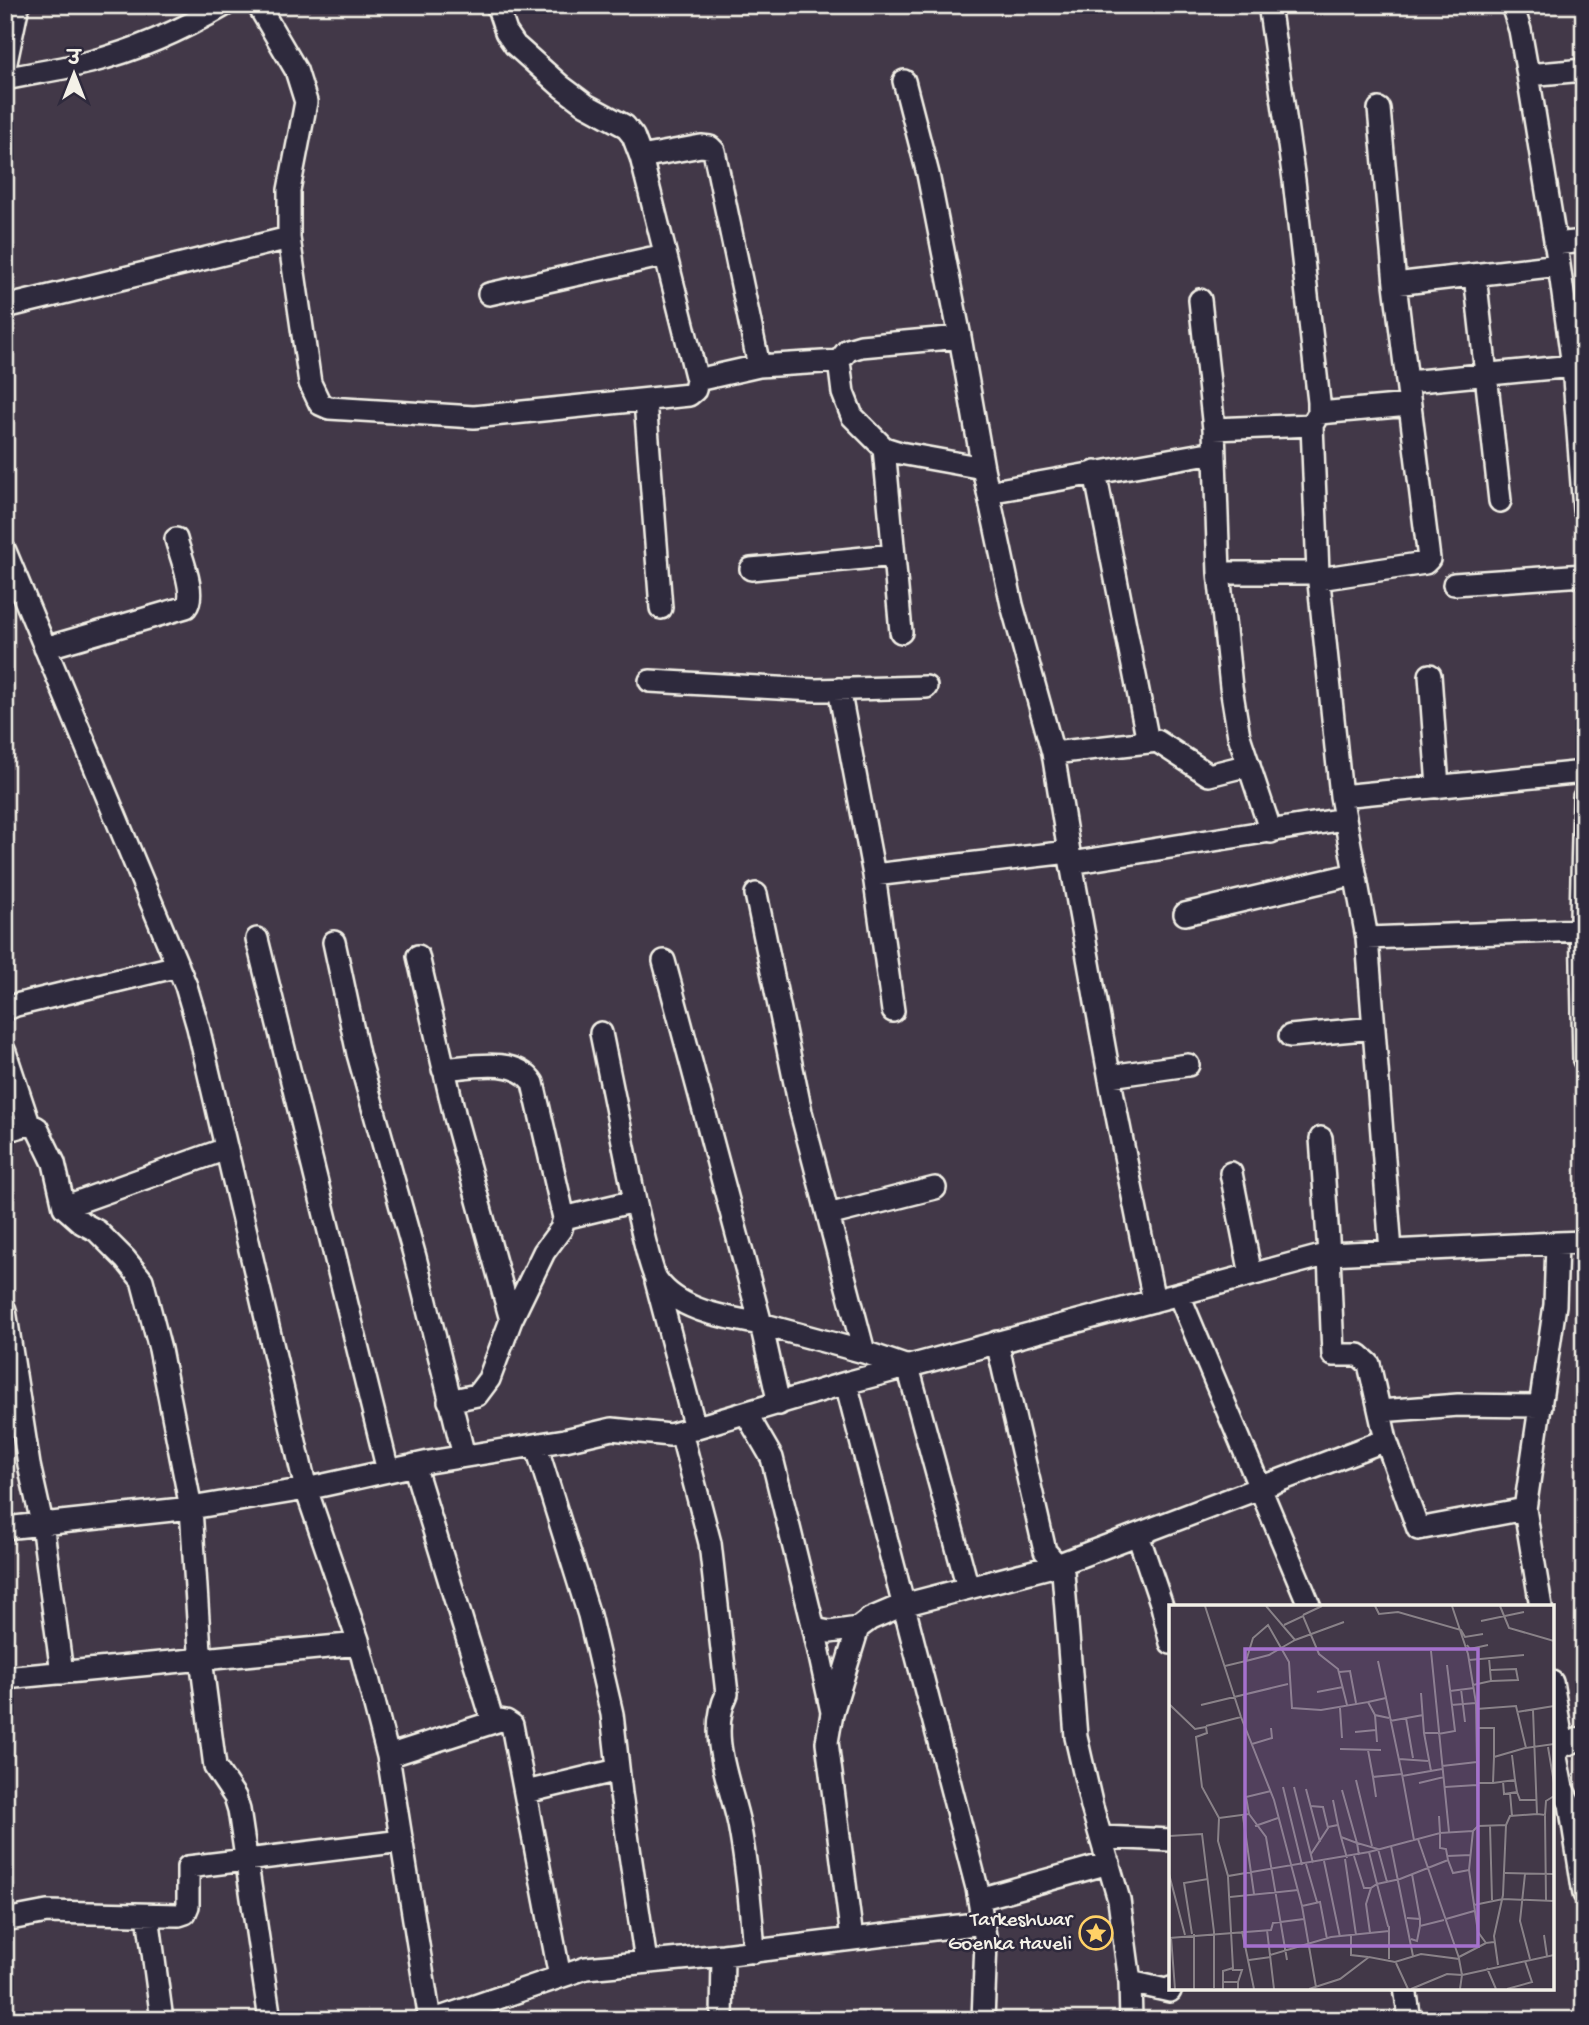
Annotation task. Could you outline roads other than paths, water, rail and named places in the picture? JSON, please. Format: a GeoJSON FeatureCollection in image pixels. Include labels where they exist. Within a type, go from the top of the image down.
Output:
{"type":"FeatureCollection","features":[{"type":"Feature","properties":{"kind":"street"},"geometry":{"type":"LineString","coordinates":[[5,67],[18,5]]}},
{"type":"Feature","properties":{"kind":"street"},"geometry":{"type":"LineString","coordinates":[[5,79],[90,62],[161,39],[225,5]]}},
{"type":"Feature","properties":{"kind":"street"},"geometry":{"type":"LineString","coordinates":[[258,5],[296,70],[306,102],[289,190],[289,238],[310,383],[320,404],[329,408],[474,417],[689,395],[695,390],[697,380],[640,157],[632,136],[625,126],[562,87],[515,44],[506,32],[496,5]]}},
{"type":"Feature","properties":{"kind":"street"},"geometry":{"type":"LineString","coordinates":[[1512,5],[1520,30],[1559,265],[1575,325],[1573,366],[1580,407],[1584,510]]}},
{"type":"Feature","properties":{"kind":"street"},"geometry":{"type":"LineString","coordinates":[[1270,11],[1294,180],[1316,419],[1318,576],[1340,796],[1367,938],[1391,1251]]}},
{"type":"Feature","properties":{"kind":"street"},"geometry":{"type":"LineString","coordinates":[[1528,75],[1584,70]]}},
{"type":"Feature","properties":{"kind":"street"},"geometry":{"type":"LineString","coordinates":[[904,81],[928,174],[983,468],[1012,605],[1053,753],[1110,1076],[1154,1301]]}},
{"type":"Feature","properties":{"kind":"street"},"geometry":{"type":"LineString","coordinates":[[1219,573],[1318,576],[1428,562],[1395,284],[1379,108]]}},
{"type":"Feature","properties":{"kind":"street"},"geometry":{"type":"LineString","coordinates":[[640,157],[701,146],[714,150],[759,366]]}},
{"type":"Feature","properties":{"kind":"street"},"geometry":{"type":"LineString","coordinates":[[5,307],[289,238]]}},
{"type":"Feature","properties":{"kind":"street"},"geometry":{"type":"LineString","coordinates":[[1555,244],[1584,241]]}},
{"type":"Feature","properties":{"kind":"street"},"geometry":{"type":"LineString","coordinates":[[489,294],[664,255]]}},
{"type":"Feature","properties":{"kind":"street"},"geometry":{"type":"LineString","coordinates":[[1395,284],[1559,265]]}},
{"type":"Feature","properties":{"kind":"street"},"geometry":{"type":"LineString","coordinates":[[1475,275],[1500,500]]}},
{"type":"Feature","properties":{"kind":"street"},"geometry":{"type":"LineString","coordinates":[[1200,300],[1214,429],[1219,573],[1231,687],[1239,736],[1271,832]]}},
{"type":"Feature","properties":{"kind":"street"},"geometry":{"type":"LineString","coordinates":[[960,337],[861,346],[848,350],[839,361],[843,393],[852,416],[884,447],[900,453],[983,468]]}},
{"type":"Feature","properties":{"kind":"street"},"geometry":{"type":"LineString","coordinates":[[697,380],[759,366],[839,361]]}},
{"type":"Feature","properties":{"kind":"street"},"geometry":{"type":"LineString","coordinates":[[1408,382],[1573,366]]}},
{"type":"Feature","properties":{"kind":"street"},"geometry":{"type":"LineString","coordinates":[[645,401],[661,608]]}},
{"type":"Feature","properties":{"kind":"street"},"geometry":{"type":"LineString","coordinates":[[1214,429],[1316,419],[1409,405]]}},
{"type":"Feature","properties":{"kind":"street"},"geometry":{"type":"LineString","coordinates":[[884,447],[901,632]]}},
{"type":"Feature","properties":{"kind":"street"},"geometry":{"type":"LineString","coordinates":[[988,492],[1214,452]]}},
{"type":"Feature","properties":{"kind":"street"},"geometry":{"type":"LineString","coordinates":[[1095,472],[1148,742]]}},
{"type":"Feature","properties":{"kind":"street"},"geometry":{"type":"LineString","coordinates":[[45,648],[186,607],[190,603],[191,593],[176,539]]}},
{"type":"Feature","properties":{"kind":"street"},"geometry":{"type":"LineString","coordinates":[[5,551],[178,966],[198,1027],[306,1489],[359,1644],[388,1756],[432,2020],[586,1968],[754,1952],[983,1923]]}},
{"type":"Feature","properties":{"kind":"street"},"geometry":{"type":"LineString","coordinates":[[751,569],[894,555]]}},
{"type":"Feature","properties":{"kind":"street"},"geometry":{"type":"LineString","coordinates":[[1454,583],[1584,575]]}},
{"type":"Feature","properties":{"kind":"street"},"geometry":{"type":"LineString","coordinates":[[1430,675],[1438,787]]}},
{"type":"Feature","properties":{"kind":"street"},"geometry":{"type":"LineString","coordinates":[[650,681],[839,689],[926,687]]}},
{"type":"Feature","properties":{"kind":"street"},"geometry":{"type":"LineString","coordinates":[[839,689],[874,875],[893,1011]]}},
{"type":"Feature","properties":{"kind":"street"},"geometry":{"type":"LineString","coordinates":[[1053,753],[1161,742],[1209,775],[1249,765]]}},
{"type":"Feature","properties":{"kind":"street"},"geometry":{"type":"LineString","coordinates":[[1340,796],[1584,772]]}},
{"type":"Feature","properties":{"kind":"street"},"geometry":{"type":"LineString","coordinates":[[1584,797],[1584,1060]]}},
{"type":"Feature","properties":{"kind":"street"},"geometry":{"type":"LineString","coordinates":[[874,875],[1070,858],[1271,832],[1344,819]]}},
{"type":"Feature","properties":{"kind":"street"},"geometry":{"type":"LineString","coordinates":[[1185,914],[1355,874]]}},
{"type":"Feature","properties":{"kind":"street"},"geometry":{"type":"LineString","coordinates":[[756,894],[801,1112],[864,1352]]}},
{"type":"Feature","properties":{"kind":"street"},"geometry":{"type":"LineString","coordinates":[[1367,938],[1582,921]]}},
{"type":"Feature","properties":{"kind":"street"},"geometry":{"type":"LineString","coordinates":[[257,939],[388,1471]]}},
{"type":"Feature","properties":{"kind":"street"},"geometry":{"type":"LineString","coordinates":[[334,942],[358,1054],[415,1257],[464,1456]]}},
{"type":"Feature","properties":{"kind":"street"},"geometry":{"type":"LineString","coordinates":[[418,956],[443,1069],[511,1320]]}},
{"type":"Feature","properties":{"kind":"street"},"geometry":{"type":"LineString","coordinates":[[664,961],[761,1324],[779,1404]]}},
{"type":"Feature","properties":{"kind":"street"},"geometry":{"type":"LineString","coordinates":[[5,1010],[16,1005],[178,966]]}},
{"type":"Feature","properties":{"kind":"street"},"geometry":{"type":"LineString","coordinates":[[1290,1036],[1374,1028]]}},
{"type":"Feature","properties":{"kind":"street"},"geometry":{"type":"LineString","coordinates":[[601,1032],[635,1200],[656,1279],[710,1543],[727,1693],[720,1707],[719,1726],[725,1771],[739,1823],[754,1952]]}},
{"type":"Feature","properties":{"kind":"street"},"geometry":{"type":"LineString","coordinates":[[5,1052],[29,1124]]}},
{"type":"Feature","properties":{"kind":"street"},"geometry":{"type":"LineString","coordinates":[[1110,1076],[1188,1065]]}},
{"type":"Feature","properties":{"kind":"street"},"geometry":{"type":"LineString","coordinates":[[443,1069],[502,1066],[514,1068],[529,1076],[533,1083],[564,1218],[561,1229],[544,1252],[511,1320],[489,1379],[477,1395],[449,1401]]}},
{"type":"Feature","properties":{"kind":"street"},"geometry":{"type":"LineString","coordinates":[[5,1131],[29,1124],[37,1128],[54,1163],[64,1207],[82,1223],[97,1231],[142,1280],[160,1349],[191,1508],[201,1659],[215,1767],[235,1797],[239,1810],[270,2020]]}},
{"type":"Feature","properties":{"kind":"street"},"geometry":{"type":"LineString","coordinates":[[1321,1138],[1333,1354],[1359,1355],[1370,1364],[1386,1440],[1418,1529],[1525,1509]]}},
{"type":"Feature","properties":{"kind":"street"},"geometry":{"type":"LineString","coordinates":[[64,1207],[226,1149]]}},
{"type":"Feature","properties":{"kind":"street"},"geometry":{"type":"LineString","coordinates":[[1231,1173],[1251,1275]]}},
{"type":"Feature","properties":{"kind":"street"},"geometry":{"type":"LineString","coordinates":[[828,1215],[935,1188]]}},
{"type":"Feature","properties":{"kind":"street"},"geometry":{"type":"LineString","coordinates":[[564,1218],[635,1200]]}},
{"type":"Feature","properties":{"kind":"street"},"geometry":{"type":"LineString","coordinates":[[5,1528],[191,1508],[306,1489],[414,1465],[536,1445],[612,1429],[670,1435],[846,1383],[1329,1254],[1584,1242]]}},
{"type":"Feature","properties":{"kind":"street"},"geometry":{"type":"LineString","coordinates":[[1541,1605],[1525,1509],[1555,1305],[1557,1243]]}},
{"type":"Feature","properties":{"kind":"street"},"geometry":{"type":"LineString","coordinates":[[656,1279],[677,1299],[717,1315],[864,1352],[908,1367]]}},
{"type":"Feature","properties":{"kind":"street"},"geometry":{"type":"LineString","coordinates":[[1179,1295],[1309,1605]]}},
{"type":"Feature","properties":{"kind":"street"},"geometry":{"type":"LineString","coordinates":[[5,1310],[29,1465],[42,1523],[62,1673]]}},
{"type":"Feature","properties":{"kind":"street"},"geometry":{"type":"LineString","coordinates":[[997,1342],[1045,1551],[1063,1572],[1076,1738],[1092,1807],[1119,1900],[1130,1982],[1131,2020]]}},
{"type":"Feature","properties":{"kind":"street"},"geometry":{"type":"LineString","coordinates":[[908,1367],[968,1588]]}},
{"type":"Feature","properties":{"kind":"street"},"geometry":{"type":"LineString","coordinates":[[846,1383],[979,1899],[986,1942],[983,2020]]}},
{"type":"Feature","properties":{"kind":"street"},"geometry":{"type":"LineString","coordinates":[[1380,1411],[1458,1405],[1541,1406]]}},
{"type":"Feature","properties":{"kind":"street"},"geometry":{"type":"LineString","coordinates":[[746,1413],[772,1458],[832,1713]]}},
{"type":"Feature","properties":{"kind":"street"},"geometry":{"type":"LineString","coordinates":[[814,1629],[830,1632],[858,1628],[870,1619],[903,1605],[1057,1565],[1386,1440]]}},
{"type":"Feature","properties":{"kind":"street"},"geometry":{"type":"LineString","coordinates":[[536,1445],[589,1615],[612,1714],[646,1962]]}},
{"type":"Feature","properties":{"kind":"street"},"geometry":{"type":"LineString","coordinates":[[414,1465],[493,1722]]}},
{"type":"Feature","properties":{"kind":"street"},"geometry":{"type":"LineString","coordinates":[[1138,1535],[1169,1636]]}},
{"type":"Feature","properties":{"kind":"street"},"geometry":{"type":"LineString","coordinates":[[852,1939],[827,1742],[832,1713],[858,1628]]}},
{"type":"Feature","properties":{"kind":"street"},"geometry":{"type":"LineString","coordinates":[[5,1678],[359,1644]]}},
{"type":"Feature","properties":{"kind":"street"},"geometry":{"type":"LineString","coordinates":[[1554,1694],[1563,1746]]}},
{"type":"Feature","properties":{"kind":"street"},"geometry":{"type":"LineString","coordinates":[[388,1756],[493,1722],[506,1721],[512,1725],[561,1977]]}},
{"type":"Feature","properties":{"kind":"street"},"geometry":{"type":"LineString","coordinates":[[1584,1737],[1555,1752],[1557,1789],[1570,1804],[1584,1894]]}},
{"type":"Feature","properties":{"kind":"street"},"geometry":{"type":"LineString","coordinates":[[526,1792],[618,1770]]}},
{"type":"Feature","properties":{"kind":"street"},"geometry":{"type":"LineString","coordinates":[[1102,1837],[1169,1840]]}},
{"type":"Feature","properties":{"kind":"street"},"geometry":{"type":"LineString","coordinates":[[5,1920],[47,1912],[179,1915],[185,1913],[188,1906],[188,1867],[402,1842]]}},
{"type":"Feature","properties":{"kind":"street"},"geometry":{"type":"LineString","coordinates":[[979,1899],[1109,1863]]}},
{"type":"Feature","properties":{"kind":"street"},"geometry":{"type":"LineString","coordinates":[[148,1915],[162,2020]]}},
{"type":"Feature","properties":{"kind":"street"},"geometry":{"type":"LineString","coordinates":[[722,2020],[723,1955]]}},
{"type":"Feature","properties":{"kind":"street"},"geometry":{"type":"LineString","coordinates":[[1130,1982],[1170,1990]]}},
{"type":"Feature","properties":{"kind":"street"},"geometry":{"type":"LineString","coordinates":[[1405,1990],[1409,2020]]}},
{"type":"Feature","properties":{"kind":"place","name":"Tarkeshwar Goenka Haveli"},"geometry":{"type":"Point","coordinates":[1096,1933]}}]}
